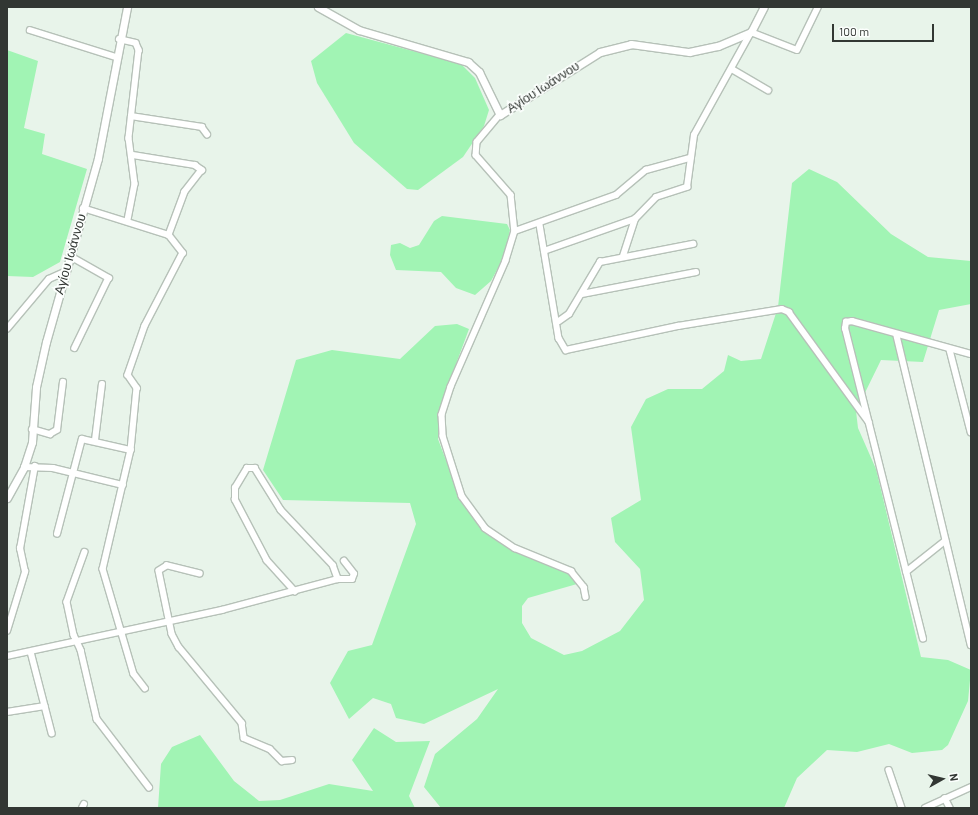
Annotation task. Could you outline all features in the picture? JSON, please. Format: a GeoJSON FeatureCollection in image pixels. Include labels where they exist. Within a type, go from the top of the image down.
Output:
{"type":"FeatureCollection","features":[{"type":"Feature","properties":{"kind":"street","name":"Αγίου Ιωάννου"},"geometry":{"type":"LineString","coordinates":[[7,498],[24,467],[32,430],[44,350],[108,116],[119,39],[127,7]]}},
{"type":"Feature","properties":{"kind":"street","name":"Αγίου Ιωάννου"},"geometry":{"type":"LineString","coordinates":[[318,7],[359,30],[468,62],[478,72],[500,115],[600,52],[631,44],[696,51],[718,46],[751,32]]}},
{"type":"Feature","properties":{"kind":"street"},"geometry":{"type":"LineString","coordinates":[[623,256],[635,219],[656,197],[687,187],[694,135],[732,69],[764,7]]}},
{"type":"Feature","properties":{"kind":"street"},"geometry":{"type":"LineString","coordinates":[[751,32],[797,50],[818,7]]}},
{"type":"Feature","properties":{"kind":"street"},"geometry":{"type":"LineString","coordinates":[[30,30],[116,57]]}},
{"type":"Feature","properties":{"kind":"street"},"geometry":{"type":"LineString","coordinates":[[119,39],[139,46],[129,145],[133,155],[135,184],[128,221]]}},
{"type":"Feature","properties":{"kind":"street"},"geometry":{"type":"LineString","coordinates":[[732,69],[768,90]]}},
{"type":"Feature","properties":{"kind":"street"},"geometry":{"type":"LineString","coordinates":[[500,115],[477,142],[476,154],[511,195],[515,231],[506,261],[451,387],[442,415],[443,436],[462,496],[485,528],[515,548],[571,571],[584,587],[586,597]]}},
{"type":"Feature","properties":{"kind":"street"},"geometry":{"type":"LineString","coordinates":[[131,116],[202,127],[207,134]]}},
{"type":"Feature","properties":{"kind":"street"},"geometry":{"type":"LineString","coordinates":[[133,155],[195,164],[202,170],[185,192],[169,235]]}},
{"type":"Feature","properties":{"kind":"street"},"geometry":{"type":"LineString","coordinates":[[515,231],[540,225],[616,195],[646,170],[690,158]]}},
{"type":"Feature","properties":{"kind":"street"},"geometry":{"type":"LineString","coordinates":[[83,208],[169,235],[183,256],[145,326],[128,375],[137,393],[131,450],[104,569],[124,633],[134,674],[145,688]]}},
{"type":"Feature","properties":{"kind":"street"},"geometry":{"type":"LineString","coordinates":[[544,251],[635,219]]}},
{"type":"Feature","properties":{"kind":"street"},"geometry":{"type":"LineString","coordinates":[[540,225],[559,321],[562,347],[566,350],[678,326],[782,309],[789,312],[869,422]]}},
{"type":"Feature","properties":{"kind":"street"},"geometry":{"type":"LineString","coordinates":[[559,321],[570,314],[600,262],[623,256],[693,244]]}},
{"type":"Feature","properties":{"kind":"street"},"geometry":{"type":"LineString","coordinates":[[70,256],[109,278],[75,348]]}},
{"type":"Feature","properties":{"kind":"street"},"geometry":{"type":"LineString","coordinates":[[7,329],[39,289],[65,272]]}},
{"type":"Feature","properties":{"kind":"street"},"geometry":{"type":"LineString","coordinates":[[582,294],[696,272]]}},
{"type":"Feature","properties":{"kind":"street"},"geometry":{"type":"LineString","coordinates":[[923,639],[845,329],[846,322],[852,320],[897,336],[971,354]]}},
{"type":"Feature","properties":{"kind":"street"},"geometry":{"type":"LineString","coordinates":[[897,336],[971,645]]}},
{"type":"Feature","properties":{"kind":"street"},"geometry":{"type":"LineString","coordinates":[[950,350],[971,432]]}},
{"type":"Feature","properties":{"kind":"street"},"geometry":{"type":"LineString","coordinates":[[32,430],[50,434],[57,430],[63,382]]}},
{"type":"Feature","properties":{"kind":"street"},"geometry":{"type":"LineString","coordinates":[[95,440],[102,384]]}},
{"type":"Feature","properties":{"kind":"street"},"geometry":{"type":"LineString","coordinates":[[57,534],[82,439],[95,440],[131,450]]}},
{"type":"Feature","properties":{"kind":"street"},"geometry":{"type":"LineString","coordinates":[[24,467],[35,466],[74,473],[123,485]]}},
{"type":"Feature","properties":{"kind":"street"},"geometry":{"type":"LineString","coordinates":[[7,631],[25,572],[20,549],[35,466]]}},
{"type":"Feature","properties":{"kind":"street"},"geometry":{"type":"LineString","coordinates":[[295,592],[267,561],[235,500],[235,488],[251,466],[281,510],[332,565],[338,579]]}},
{"type":"Feature","properties":{"kind":"street"},"geometry":{"type":"LineString","coordinates":[[906,572],[945,541]]}},
{"type":"Feature","properties":{"kind":"street"},"geometry":{"type":"LineString","coordinates":[[85,552],[67,602],[97,719],[149,787]]}},
{"type":"Feature","properties":{"kind":"street"},"geometry":{"type":"LineString","coordinates":[[7,656],[124,633],[295,592],[338,579],[354,577],[344,561]]}},
{"type":"Feature","properties":{"kind":"street"},"geometry":{"type":"LineString","coordinates":[[200,574],[167,566],[159,571],[169,622],[179,647],[242,723],[244,738],[270,750],[282,761],[292,760]]}},
{"type":"Feature","properties":{"kind":"street"},"geometry":{"type":"LineString","coordinates":[[31,652],[52,733]]}},
{"type":"Feature","properties":{"kind":"street"},"geometry":{"type":"LineString","coordinates":[[7,712],[45,706]]}},
{"type":"Feature","properties":{"kind":"street"},"geometry":{"type":"LineString","coordinates":[[889,770],[902,808]]}},
{"type":"Feature","properties":{"kind":"street"},"geometry":{"type":"LineString","coordinates":[[924,808],[971,787]]}},
{"type":"Feature","properties":{"kind":"street"},"geometry":{"type":"LineString","coordinates":[[945,798],[950,808]]}},
{"type":"Feature","properties":{"kind":"green space"},"geometry":{"type":"Polygon","coordinates":[[[346,33],[461,64],[475,78],[489,110],[484,126],[463,157],[418,190],[407,189],[354,143],[317,83],[311,61],[346,33]]]}},
{"type":"Feature","properties":{"kind":"green space"},"geometry":{"type":"Polygon","coordinates":[[[7,50],[38,61],[24,128],[45,134],[42,154],[87,169],[60,262],[33,277],[7,276],[7,50]]]}},
{"type":"Feature","properties":{"kind":"green space"},"geometry":{"type":"Polygon","coordinates":[[[809,169],[837,182],[891,234],[928,257],[971,261],[971,304],[939,310],[923,362],[881,360],[856,411],[858,428],[876,469],[921,657],[948,660],[971,670],[968,701],[948,745],[942,750],[912,753],[889,744],[857,752],[827,750],[797,778],[784,808],[441,808],[424,787],[435,754],[477,719],[498,689],[424,724],[396,718],[391,704],[373,698],[349,719],[330,683],[348,651],[372,645],[416,524],[410,503],[283,500],[263,470],[296,360],[332,350],[400,359],[435,326],[457,324],[469,329],[439,410],[438,439],[453,479],[470,510],[493,536],[575,576],[577,584],[528,598],[522,606],[522,623],[531,638],[564,655],[582,651],[620,631],[644,600],[640,569],[615,542],[611,518],[641,500],[631,427],[646,399],[668,389],[702,389],[724,371],[728,355],[741,361],[761,359],[778,307],[792,183],[809,169]]]}},
{"type":"Feature","properties":{"kind":"green space"},"geometry":{"type":"Polygon","coordinates":[[[442,216],[507,224],[510,230],[504,257],[491,281],[475,295],[456,288],[441,272],[396,270],[390,255],[391,245],[400,243],[410,248],[419,245],[434,221],[442,216]]]}},
{"type":"Feature","properties":{"kind":"green space"},"geometry":{"type":"Polygon","coordinates":[[[374,728],[396,742],[430,741],[409,796],[415,808],[158,808],[161,764],[172,747],[200,735],[234,781],[259,801],[280,800],[329,784],[373,791],[352,760],[374,728]]]}}]}
